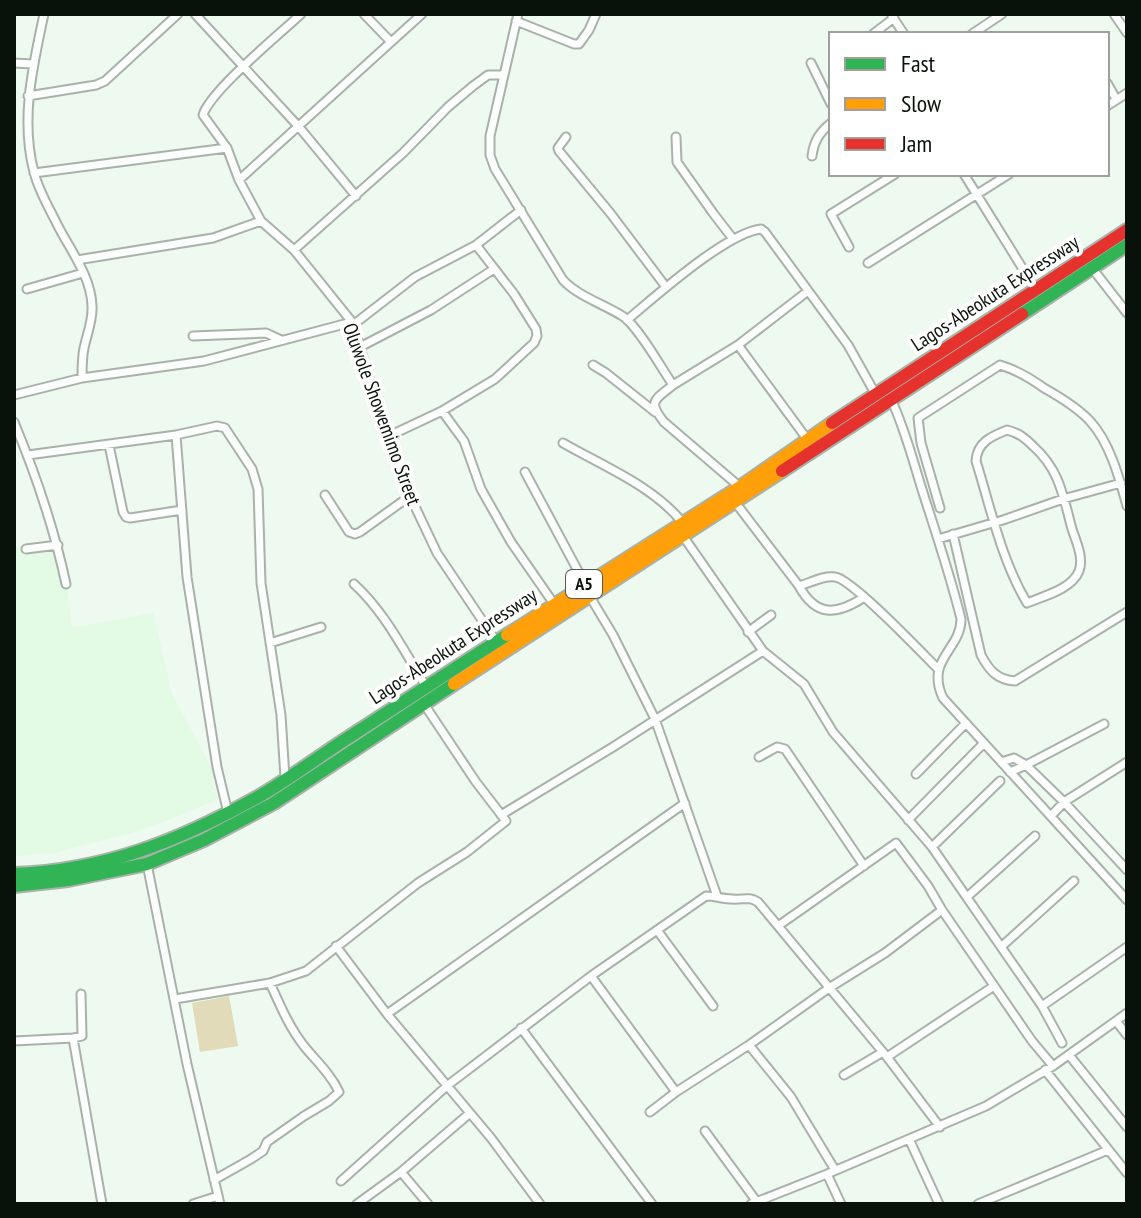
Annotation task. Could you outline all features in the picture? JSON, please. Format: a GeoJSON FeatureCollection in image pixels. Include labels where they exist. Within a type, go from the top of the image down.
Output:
{"type":"FeatureCollection","features":[{"type":"Feature","properties":{"kind":"highway","name":"Lagos-Abeokuta Expressway"},"geometry":{"type":"LineString","coordinates":[[14,886],[75,879],[147,864],[204,840],[274,803],[424,704],[682,522],[740,487],[807,439],[1127,230]]}},
{"type":"Feature","properties":{"kind":"highway","name":"Lagos-Abeokuta Expressway"},"geometry":{"type":"LineString","coordinates":[[14,874],[44,873],[110,861],[168,842],[228,813],[285,780],[554,604],[683,536],[1127,245]]}},
{"type":"Feature","properties":{"kind":"street"},"geometry":{"type":"LineString","coordinates":[[44,14],[28,96],[29,144],[34,173],[83,273],[92,306],[82,358],[82,378]]}},
{"type":"Feature","properties":{"kind":"street"},"geometry":{"type":"LineString","coordinates":[[28,96],[105,81],[178,14]]}},
{"type":"Feature","properties":{"kind":"street"},"geometry":{"type":"LineString","coordinates":[[195,14],[299,127],[356,196]]}},
{"type":"Feature","properties":{"kind":"street","name":"Oluwole Showemimo Street"},"geometry":{"type":"LineString","coordinates":[[301,14],[218,92],[204,111],[205,120],[227,148],[239,180],[261,221],[294,250],[352,323],[410,496],[437,553],[496,641]]}},
{"type":"Feature","properties":{"kind":"street"},"geometry":{"type":"LineString","coordinates":[[364,14],[391,42]]}},
{"type":"Feature","properties":{"kind":"street"},"geometry":{"type":"LineString","coordinates":[[239,180],[422,14]]}},
{"type":"Feature","properties":{"kind":"street"},"geometry":{"type":"LineString","coordinates":[[596,14],[579,44],[517,17],[490,136],[490,155],[495,169],[568,285],[627,320],[673,385]]}},
{"type":"Feature","properties":{"kind":"street"},"geometry":{"type":"LineString","coordinates":[[975,32],[1002,14]]}},
{"type":"Feature","properties":{"kind":"street"},"geometry":{"type":"LineString","coordinates":[[875,32],[892,16]]}},
{"type":"Feature","properties":{"kind":"street"},"geometry":{"type":"LineString","coordinates":[[1120,17],[1127,33]]}},
{"type":"Feature","properties":{"kind":"street"},"geometry":{"type":"LineString","coordinates":[[14,63],[33,64]]}},
{"type":"Feature","properties":{"kind":"street"},"geometry":{"type":"LineString","coordinates":[[811,63],[829,100]]}},
{"type":"Feature","properties":{"kind":"street"},"geometry":{"type":"LineString","coordinates":[[294,250],[473,86],[488,75],[503,75]]}},
{"type":"Feature","properties":{"kind":"street"},"geometry":{"type":"LineString","coordinates":[[1109,87],[1116,99]]}},
{"type":"Feature","properties":{"kind":"street"},"geometry":{"type":"LineString","coordinates":[[1109,104],[1127,93]]}},
{"type":"Feature","properties":{"kind":"street"},"geometry":{"type":"LineString","coordinates":[[812,156],[818,136],[829,125]]}},
{"type":"Feature","properties":{"kind":"street"},"geometry":{"type":"LineString","coordinates":[[566,137],[559,145],[559,151],[666,287]]}},
{"type":"Feature","properties":{"kind":"street"},"geometry":{"type":"LineString","coordinates":[[676,137],[677,162],[733,239]]}},
{"type":"Feature","properties":{"kind":"street"},"geometry":{"type":"LineString","coordinates":[[34,173],[227,148]]}},
{"type":"Feature","properties":{"kind":"street"},"geometry":{"type":"LineString","coordinates":[[849,247],[831,214],[892,176]]}},
{"type":"Feature","properties":{"kind":"street"},"geometry":{"type":"LineString","coordinates":[[965,176],[1036,290]]}},
{"type":"Feature","properties":{"kind":"street"},"geometry":{"type":"LineString","coordinates":[[868,263],[1006,176]]}},
{"type":"Feature","properties":{"kind":"street"},"geometry":{"type":"LineString","coordinates":[[14,395],[82,378],[204,361],[352,323],[415,277],[476,245],[521,210]]}},
{"type":"Feature","properties":{"kind":"street"},"geometry":{"type":"LineString","coordinates":[[77,260],[213,238],[261,221]]}},
{"type":"Feature","properties":{"kind":"street"},"geometry":{"type":"LineString","coordinates":[[627,320],[666,287],[733,239],[761,229],[848,345],[876,395]]}},
{"type":"Feature","properties":{"kind":"street"},"geometry":{"type":"LineString","coordinates":[[389,436],[442,411],[495,379],[534,343],[536,329],[514,294],[476,245]]}},
{"type":"Feature","properties":{"kind":"street"},"geometry":{"type":"LineString","coordinates":[[1092,268],[1127,313]]}},
{"type":"Feature","properties":{"kind":"street"},"geometry":{"type":"LineString","coordinates":[[360,347],[431,310],[494,269]]}},
{"type":"Feature","properties":{"kind":"street"},"geometry":{"type":"LineString","coordinates":[[27,289],[83,273]]}},
{"type":"Feature","properties":{"kind":"street"},"geometry":{"type":"LineString","coordinates":[[655,412],[656,399],[673,385],[738,345],[808,291]]}},
{"type":"Feature","properties":{"kind":"street"},"geometry":{"type":"LineString","coordinates":[[193,336],[266,333],[281,340]]}},
{"type":"Feature","properties":{"kind":"street"},"geometry":{"type":"LineString","coordinates":[[738,345],[807,439]]}},
{"type":"Feature","properties":{"kind":"street"},"geometry":{"type":"LineString","coordinates":[[593,365],[655,412],[740,487]]}},
{"type":"Feature","properties":{"kind":"street"},"geometry":{"type":"LineString","coordinates":[[940,508],[921,443],[918,418],[1000,365],[1015,369],[1089,420],[1107,448],[1127,506]]}},
{"type":"Feature","properties":{"kind":"street"},"geometry":{"type":"LineString","coordinates":[[891,399],[907,438],[952,579],[961,625],[938,669],[943,698],[1127,900]]}},
{"type":"Feature","properties":{"kind":"street"},"geometry":{"type":"LineString","coordinates":[[442,411],[464,441],[481,489],[500,524],[554,604]]}},
{"type":"Feature","properties":{"kind":"street"},"geometry":{"type":"LineString","coordinates":[[14,422],[58,545],[66,584]]}},
{"type":"Feature","properties":{"kind":"street"},"geometry":{"type":"LineString","coordinates":[[28,455],[221,426],[225,428],[252,469],[258,489],[261,583],[281,715],[285,780]]}},
{"type":"Feature","properties":{"kind":"street"},"geometry":{"type":"LineString","coordinates":[[1007,430],[1021,435],[1042,454],[1056,475],[1063,499],[1080,557],[1079,573],[1067,586],[1027,603],[993,522],[976,461],[981,445],[990,437],[1007,430]]}},
{"type":"Feature","properties":{"kind":"street"},"geometry":{"type":"LineString","coordinates":[[176,435],[187,577],[217,767],[228,813]]}},
{"type":"Feature","properties":{"kind":"street"},"geometry":{"type":"LineString","coordinates":[[563,443],[656,495],[671,507],[682,522]]}},
{"type":"Feature","properties":{"kind":"street"},"geometry":{"type":"LineString","coordinates":[[109,445],[126,517],[182,510]]}},
{"type":"Feature","properties":{"kind":"street"},"geometry":{"type":"LineString","coordinates":[[525,472],[655,719],[717,896]]}},
{"type":"Feature","properties":{"kind":"street"},"geometry":{"type":"LineString","coordinates":[[938,539],[1121,483]]}},
{"type":"Feature","properties":{"kind":"street"},"geometry":{"type":"LineString","coordinates":[[325,495],[349,532],[355,534],[410,496]]}},
{"type":"Feature","properties":{"kind":"street"},"geometry":{"type":"LineString","coordinates":[[735,502],[810,602],[833,611],[863,598]]}},
{"type":"Feature","properties":{"kind":"street"},"geometry":{"type":"LineString","coordinates":[[953,534],[981,655],[992,672],[1005,680],[1015,681],[1127,612]]}},
{"type":"Feature","properties":{"kind":"street"},"geometry":{"type":"LineString","coordinates":[[683,536],[763,651],[804,684],[833,732],[932,847],[1042,1006],[1062,1043]]}},
{"type":"Feature","properties":{"kind":"street"},"geometry":{"type":"LineString","coordinates":[[26,549],[58,545]]}},
{"type":"Feature","properties":{"kind":"street"},"geometry":{"type":"LineString","coordinates":[[799,586],[832,576],[841,578],[938,669]]}},
{"type":"Feature","properties":{"kind":"street"},"geometry":{"type":"LineString","coordinates":[[354,584],[388,625],[427,688]]}},
{"type":"Feature","properties":{"kind":"street"},"geometry":{"type":"LineString","coordinates":[[748,632],[771,615]]}},
{"type":"Feature","properties":{"kind":"street"},"geometry":{"type":"LineString","coordinates":[[270,643],[321,627]]}},
{"type":"Feature","properties":{"kind":"street"},"geometry":{"type":"LineString","coordinates":[[501,815],[763,651]]}},
{"type":"Feature","properties":{"kind":"street"},"geometry":{"type":"LineString","coordinates":[[175,999],[270,983],[306,971],[418,883],[467,852],[506,821],[424,704]]}},
{"type":"Feature","properties":{"kind":"street"},"geometry":{"type":"LineString","coordinates":[[916,774],[966,723]]}},
{"type":"Feature","properties":{"kind":"street"},"geometry":{"type":"LineString","coordinates":[[1010,772],[1104,724]]}},
{"type":"Feature","properties":{"kind":"street"},"geometry":{"type":"LineString","coordinates":[[908,820],[984,743]]}},
{"type":"Feature","properties":{"kind":"street"},"geometry":{"type":"LineString","coordinates":[[759,757],[777,747],[785,749],[864,866]]}},
{"type":"Feature","properties":{"kind":"street"},"geometry":{"type":"LineString","coordinates":[[1001,762],[1014,758],[1026,765],[1127,870]]}},
{"type":"Feature","properties":{"kind":"street"},"geometry":{"type":"LineString","coordinates":[[1051,816],[1064,802],[1127,762]]}},
{"type":"Feature","properties":{"kind":"street"},"geometry":{"type":"LineString","coordinates":[[932,847],[1000,781]]}},
{"type":"Feature","properties":{"kind":"street"},"geometry":{"type":"LineString","coordinates":[[387,1014],[685,803]]}},
{"type":"Feature","properties":{"kind":"street"},"geometry":{"type":"LineString","coordinates":[[967,897],[1035,836]]}},
{"type":"Feature","properties":{"kind":"street"},"geometry":{"type":"LineString","coordinates":[[778,926],[896,843],[1049,1068],[1127,1173]]}},
{"type":"Feature","properties":{"kind":"street"},"geometry":{"type":"LineString","coordinates":[[147,864],[187,1064],[219,1200],[193,1204]]}},
{"type":"Feature","properties":{"kind":"street"},"geometry":{"type":"LineString","coordinates":[[1001,947],[1074,881]]}},
{"type":"Feature","properties":{"kind":"street"},"geometry":{"type":"LineString","coordinates":[[341,1181],[448,1085],[521,1028],[706,896],[754,899],[885,1055],[940,1127]]}},
{"type":"Feature","properties":{"kind":"street"},"geometry":{"type":"LineString","coordinates":[[650,1112],[885,953],[942,910]]}},
{"type":"Feature","properties":{"kind":"street"},"geometry":{"type":"LineString","coordinates":[[657,930],[713,1006]]}},
{"type":"Feature","properties":{"kind":"street"},"geometry":{"type":"LineString","coordinates":[[336,946],[387,1014],[491,1138],[540,1204]]}},
{"type":"Feature","properties":{"kind":"street"},"geometry":{"type":"LineString","coordinates":[[1042,1006],[1127,947]]}},
{"type":"Feature","properties":{"kind":"street"},"geometry":{"type":"LineString","coordinates":[[591,976],[676,1092]]}},
{"type":"Feature","properties":{"kind":"street"},"geometry":{"type":"LineString","coordinates":[[214,1180],[263,1151],[267,1142],[339,1092],[335,1082],[291,1027],[270,983]]}},
{"type":"Feature","properties":{"kind":"street"},"geometry":{"type":"LineString","coordinates":[[844,1075],[885,1055],[994,986]]}},
{"type":"Feature","properties":{"kind":"street"},"geometry":{"type":"LineString","coordinates":[[14,1041],[82,1036],[81,994]]}},
{"type":"Feature","properties":{"kind":"street"},"geometry":{"type":"LineString","coordinates":[[705,1131],[754,1203],[986,1106],[1069,1055],[1127,1013]]}},
{"type":"Feature","properties":{"kind":"street"},"geometry":{"type":"LineString","coordinates":[[1116,1021],[1127,1035]]}},
{"type":"Feature","properties":{"kind":"street"},"geometry":{"type":"LineString","coordinates":[[521,1028],[652,1204]]}},
{"type":"Feature","properties":{"kind":"street"},"geometry":{"type":"LineString","coordinates":[[73,1038],[102,1204]]}},
{"type":"Feature","properties":{"kind":"street"},"geometry":{"type":"LineString","coordinates":[[749,1045],[791,1097],[831,1172],[841,1204]]}},
{"type":"Feature","properties":{"kind":"street"},"geometry":{"type":"LineString","coordinates":[[1069,1055],[1127,1127]]}},
{"type":"Feature","properties":{"kind":"street"},"geometry":{"type":"LineString","coordinates":[[357,1204],[401,1172],[470,1113]]}},
{"type":"Feature","properties":{"kind":"street"},"geometry":{"type":"LineString","coordinates":[[909,1139],[939,1204]]}},
{"type":"Feature","properties":{"kind":"street"},"geometry":{"type":"LineString","coordinates":[[978,1204],[1108,1150]]}},
{"type":"Feature","properties":{"kind":"street"},"geometry":{"type":"LineString","coordinates":[[401,1172],[428,1204]]}},
{"type":"Feature","properties":{"kind":"shaded area"},"geometry":{"type":"Polygon","coordinates":[[[62,544],[72,628],[153,613],[172,694],[216,777],[211,779],[218,799],[132,833],[53,853],[14,856],[14,547],[62,544]]]}},
{"type":"Feature","properties":{"kind":"shaded area"},"geometry":{"type":"Polygon","coordinates":[[[229,996],[238,1046],[200,1052],[192,1003],[229,996]]]}},
{"type":"Feature","properties":{"kind":"traffic: fast"},"geometry":{"type":"LineString","coordinates":[[1022,314],[1127,245]]}},
{"type":"Feature","properties":{"kind":"traffic: fast"},"geometry":{"type":"LineString","coordinates":[[14,874],[47,872],[109,860],[198,828],[278,785],[507,635]]}},
{"type":"Feature","properties":{"kind":"traffic: fast"},"geometry":{"type":"LineString","coordinates":[[14,886],[68,880],[147,864],[204,840],[274,803],[454,684]]}},
{"type":"Feature","properties":{"kind":"traffic: slow"},"geometry":{"type":"LineString","coordinates":[[507,635],[740,487],[832,423]]}},
{"type":"Feature","properties":{"kind":"traffic: slow"},"geometry":{"type":"LineString","coordinates":[[454,684],[782,471]]}},
{"type":"Feature","properties":{"kind":"traffic: jam"},"geometry":{"type":"LineString","coordinates":[[832,423],[1127,230]]}},
{"type":"Feature","properties":{"kind":"traffic: jam"},"geometry":{"type":"LineString","coordinates":[[782,471],[1022,314]]}}]}
